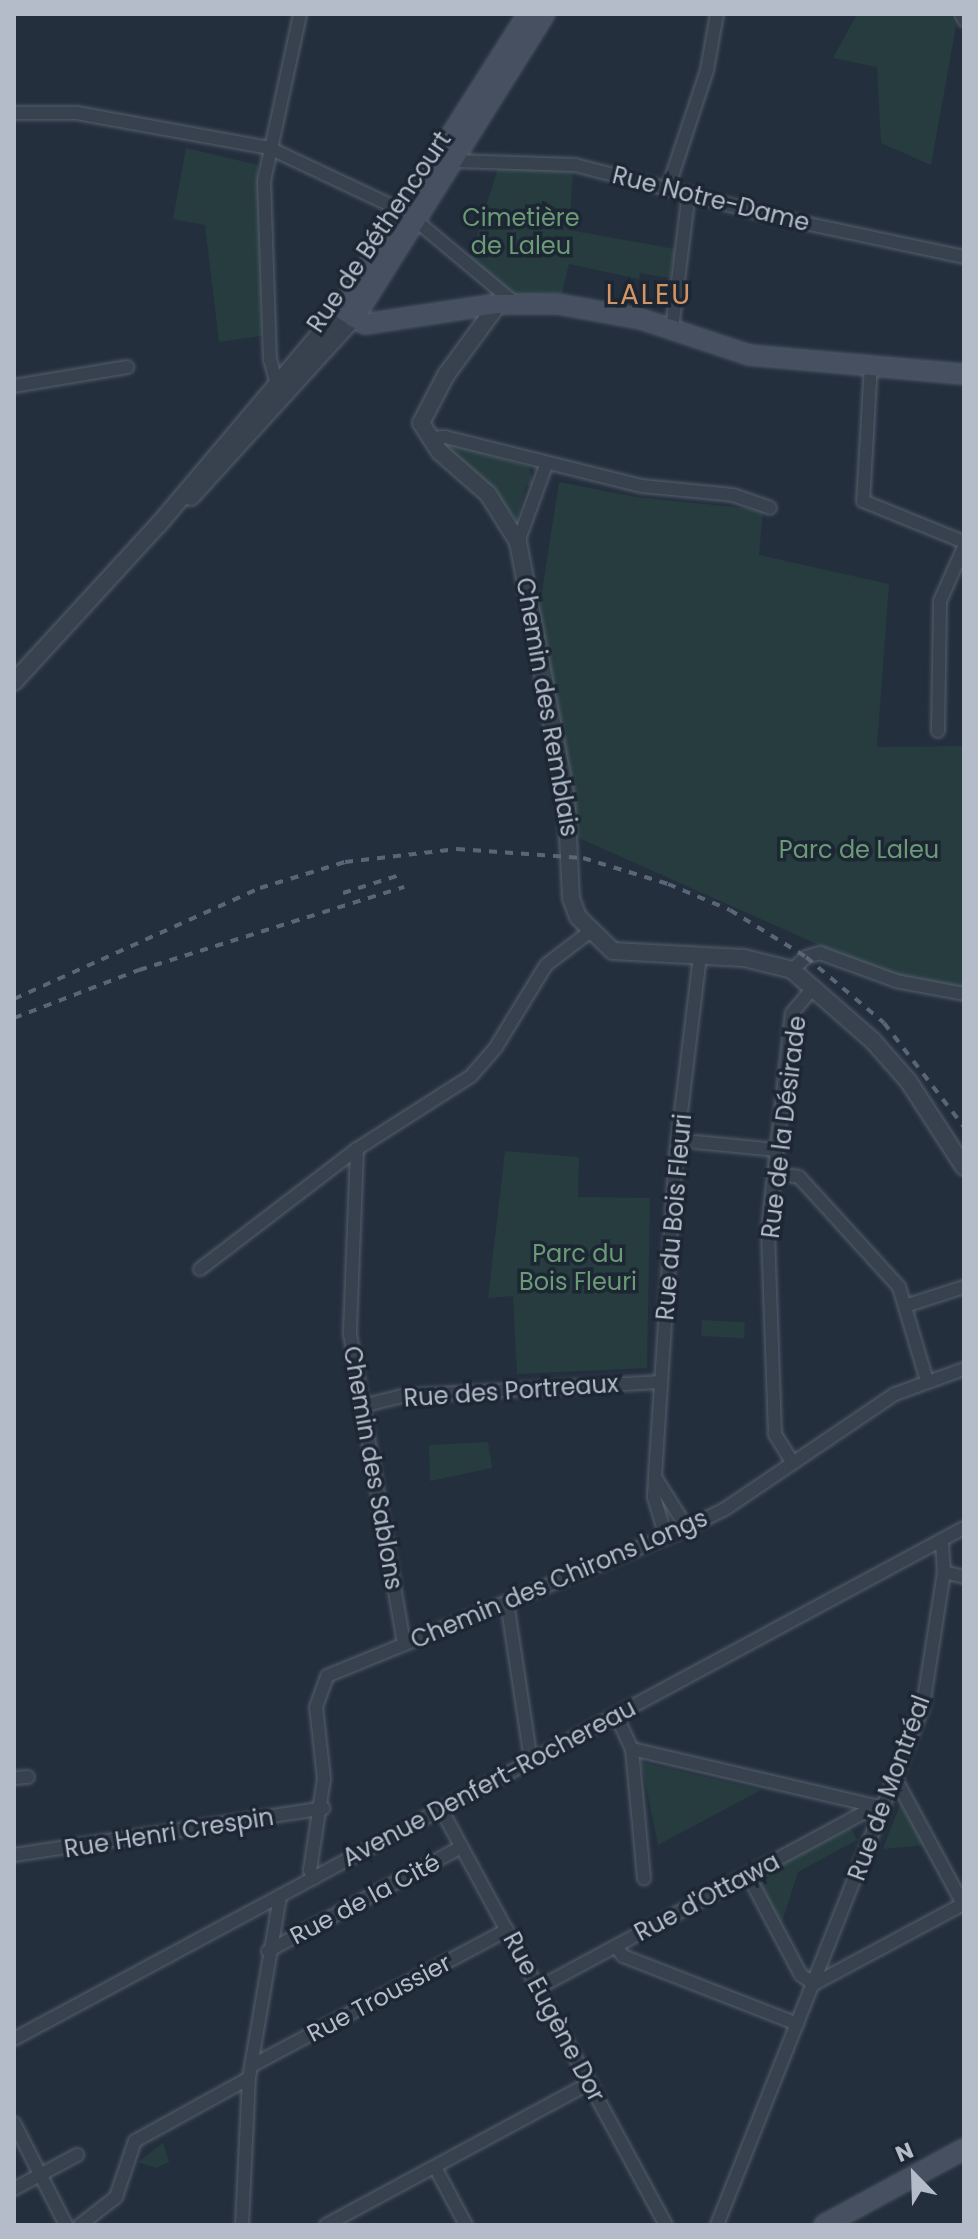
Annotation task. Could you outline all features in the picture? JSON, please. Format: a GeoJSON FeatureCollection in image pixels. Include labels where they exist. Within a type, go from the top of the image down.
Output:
{"type":"FeatureCollection","features":[{"type":"Feature","properties":{"kind":"main road","name":"Rue de Béthencourt"},"geometry":{"type":"LineString","coordinates":[[413,217],[528,14]]}},
{"type":"Feature","properties":{"kind":"main road","name":"Rue de Béthencourt"},"geometry":{"type":"LineString","coordinates":[[348,313],[413,217],[456,161],[545,14]]}},
{"type":"Feature","properties":{"kind":"main road"},"geometry":{"type":"LineString","coordinates":[[348,313],[381,323],[503,298],[558,304],[672,329],[749,355],[964,374]]}},
{"type":"Feature","properties":{"kind":"main road"},"geometry":{"type":"LineString","coordinates":[[824,2225],[964,2149]]}},
{"type":"Feature","properties":{"kind":"street"},"geometry":{"type":"LineString","coordinates":[[200,489],[206,475],[288,385],[270,360],[264,181],[300,14]]}},
{"type":"Feature","properties":{"kind":"street"},"geometry":{"type":"LineString","coordinates":[[668,188],[707,70],[717,14]]}},
{"type":"Feature","properties":{"kind":"street"},"geometry":{"type":"LineString","coordinates":[[961,14],[964,20]]}},
{"type":"Feature","properties":{"kind":"street"},"geometry":{"type":"LineString","coordinates":[[14,113],[77,113],[269,148],[413,217],[503,298],[423,412],[421,423],[429,438],[445,437],[546,465],[642,486],[733,495],[770,508]]}},
{"type":"Feature","properties":{"kind":"street","name":"Rue Notre-Dame"},"geometry":{"type":"LineString","coordinates":[[456,161],[575,165],[964,257]]}},
{"type":"Feature","properties":{"kind":"street"},"geometry":{"type":"LineString","coordinates":[[672,329],[689,193]]}},
{"type":"Feature","properties":{"kind":"street","name":"Rue de Béthencourt"},"geometry":{"type":"LineString","coordinates":[[14,682],[159,524],[282,380],[348,313]]}},
{"type":"Feature","properties":{"kind":"street","name":"Rue de Béthencourt"},"geometry":{"type":"LineString","coordinates":[[159,524],[200,489],[348,313]]}},
{"type":"Feature","properties":{"kind":"street"},"geometry":{"type":"LineString","coordinates":[[871,364],[863,501],[964,544],[940,601],[938,731]]}},
{"type":"Feature","properties":{"kind":"street"},"geometry":{"type":"LineString","coordinates":[[14,386],[127,367]]}},
{"type":"Feature","properties":{"kind":"street","name":"Chemin des Remblais"},"geometry":{"type":"LineString","coordinates":[[429,438],[488,494],[518,542],[566,796],[571,898],[588,933]]}},
{"type":"Feature","properties":{"kind":"street"},"geometry":{"type":"LineString","coordinates":[[518,542],[546,465]]}},
{"type":"Feature","properties":{"kind":"street"},"geometry":{"type":"LineString","coordinates":[[200,1269],[357,1149],[471,1076],[496,1047],[546,965],[588,933],[613,951],[760,960],[792,970],[814,987],[909,1082],[964,1167]]}},
{"type":"Feature","properties":{"kind":"street"},"geometry":{"type":"LineString","coordinates":[[792,970],[806,957],[820,953],[896,981],[964,994]]}},
{"type":"Feature","properties":{"kind":"street","name":"Rue du Bois Fleuri"},"geometry":{"type":"LineString","coordinates":[[666,1537],[654,1497],[660,1382],[676,1154],[700,957]]}},
{"type":"Feature","properties":{"kind":"street","name":"Rue de la Désirade"},"geometry":{"type":"LineString","coordinates":[[791,1460],[775,1434],[768,1229],[792,1013],[814,987]]}},
{"type":"Feature","properties":{"kind":"street"},"geometry":{"type":"LineString","coordinates":[[695,1142],[777,1150]]}},
{"type":"Feature","properties":{"kind":"street","name":"Chemin des Sablons"},"geometry":{"type":"LineString","coordinates":[[357,1149],[350,1334],[404,1643]]}},
{"type":"Feature","properties":{"kind":"street"},"geometry":{"type":"LineString","coordinates":[[774,1173],[799,1177],[899,1287],[927,1381]]}},
{"type":"Feature","properties":{"kind":"street"},"geometry":{"type":"LineString","coordinates":[[905,1306],[964,1287]]}},
{"type":"Feature","properties":{"kind":"street","name":"Chemin des Chirons Longs"},"geometry":{"type":"LineString","coordinates":[[314,1878],[310,1870],[323,1808],[319,1689],[338,1668],[687,1528],[725,1509],[791,1460],[895,1394],[964,1369]]}},
{"type":"Feature","properties":{"kind":"street","name":"Rue des Portreaux"},"geometry":{"type":"LineString","coordinates":[[362,1406],[402,1396],[660,1382]]}},
{"type":"Feature","properties":{"kind":"street"},"geometry":{"type":"LineString","coordinates":[[655,1477],[687,1528]]}},
{"type":"Feature","properties":{"kind":"street","name":"Avenue Denfert-Rochereau"},"geometry":{"type":"LineString","coordinates":[[14,2039],[964,1528]]}},
{"type":"Feature","properties":{"kind":"street","name":"Rue de Montréal"},"geometry":{"type":"LineString","coordinates":[[717,2225],[814,1984],[880,1807],[896,1780],[923,1706],[944,1572],[942,1540]]}},
{"type":"Feature","properties":{"kind":"street"},"geometry":{"type":"LineString","coordinates":[[944,1572],[964,1577]]}},
{"type":"Feature","properties":{"kind":"street"},"geometry":{"type":"LineString","coordinates":[[507,1602],[531,1761]]}},
{"type":"Feature","properties":{"kind":"street"},"geometry":{"type":"LineString","coordinates":[[616,1715],[632,1749],[644,1878]]}},
{"type":"Feature","properties":{"kind":"street"},"geometry":{"type":"LineString","coordinates":[[632,1749],[880,1807]]}},
{"type":"Feature","properties":{"kind":"street"},"geometry":{"type":"LineString","coordinates":[[14,1778],[28,1777]]}},
{"type":"Feature","properties":{"kind":"street"},"geometry":{"type":"LineString","coordinates":[[748,1875],[801,1975],[814,1984],[964,1905],[896,1780]]}},
{"type":"Feature","properties":{"kind":"street","name":"Rue d'Ottawa"},"geometry":{"type":"LineString","coordinates":[[538,1988],[880,1807]]}},
{"type":"Feature","properties":{"kind":"street","name":"Rue Henri Crespin"},"geometry":{"type":"LineString","coordinates":[[14,1855],[323,1808]]}},
{"type":"Feature","properties":{"kind":"street","name":"Rue Eugène Dor"},"geometry":{"type":"LineString","coordinates":[[441,1809],[666,2225]]}},
{"type":"Feature","properties":{"kind":"street","name":"Rue de la Cité"},"geometry":{"type":"LineString","coordinates":[[268,1951],[461,1847]]}},
{"type":"Feature","properties":{"kind":"street"},"geometry":{"type":"LineString","coordinates":[[242,2225],[250,2072],[268,1951],[280,1896]]}},
{"type":"Feature","properties":{"kind":"street","name":"Rue Troussier"},"geometry":{"type":"LineString","coordinates":[[80,2225],[116,2197],[135,2141],[250,2072],[507,1930]]}},
{"type":"Feature","properties":{"kind":"street"},"geometry":{"type":"LineString","coordinates":[[616,1946],[623,1956],[797,2024]]}},
{"type":"Feature","properties":{"kind":"street"},"geometry":{"type":"LineString","coordinates":[[326,2225],[590,2083]]}},
{"type":"Feature","properties":{"kind":"street"},"geometry":{"type":"LineString","coordinates":[[14,2123],[66,2225]]}},
{"type":"Feature","properties":{"kind":"street"},"geometry":{"type":"LineString","coordinates":[[14,2189],[77,2155]]}},
{"type":"Feature","properties":{"kind":"street"},"geometry":{"type":"LineString","coordinates":[[435,2167],[466,2225]]}},
{"type":"Feature","properties":{"kind":"green space"},"geometry":{"type":"Polygon","coordinates":[[[857,14],[950,14],[956,26],[931,165],[881,143],[877,67],[833,58],[857,14]]]}},
{"type":"Feature","properties":{"kind":"green space"},"geometry":{"type":"Polygon","coordinates":[[[186,148],[258,165],[262,336],[219,342],[205,225],[173,219],[186,148]]]}},
{"type":"Feature","properties":{"kind":"green space","name":"Cimetière de Laleu"},"geometry":{"type":"Polygon","coordinates":[[[498,168],[573,170],[569,230],[675,249],[670,278],[640,273],[639,279],[569,264],[562,293],[516,295],[469,261],[498,168]]]}},
{"type":"Feature","properties":{"kind":"green space"},"geometry":{"type":"Polygon","coordinates":[[[451,443],[529,467],[534,485],[526,486],[517,521],[494,492],[446,451],[451,443]]]}},
{"type":"Feature","properties":{"kind":"green space","name":"Parc de Laleu"},"geometry":{"type":"Polygon","coordinates":[[[559,482],[636,497],[763,510],[759,555],[889,584],[877,747],[964,746],[964,992],[900,980],[579,838],[538,617],[559,482]]]}},
{"type":"Feature","properties":{"kind":"green space","name":"Parc du Bois Fleuri"},"geometry":{"type":"Polygon","coordinates":[[[505,1151],[579,1157],[578,1197],[650,1198],[647,1368],[517,1374],[513,1296],[488,1298],[505,1151]]]}},
{"type":"Feature","properties":{"kind":"green space"},"geometry":{"type":"Polygon","coordinates":[[[702,1320],[745,1322],[744,1338],[701,1336],[702,1320]]]}},
{"type":"Feature","properties":{"kind":"green space"},"geometry":{"type":"Polygon","coordinates":[[[488,1442],[492,1468],[430,1481],[429,1445],[488,1442]]]}},
{"type":"Feature","properties":{"kind":"green space"},"geometry":{"type":"Polygon","coordinates":[[[641,1762],[761,1790],[658,1845],[641,1762]]]}},
{"type":"Feature","properties":{"kind":"green space"},"geometry":{"type":"Polygon","coordinates":[[[901,1803],[925,1845],[883,1849],[890,1830],[901,1803]]]}},
{"type":"Feature","properties":{"kind":"green space"},"geometry":{"type":"Polygon","coordinates":[[[850,1827],[857,1840],[798,1872],[781,1925],[756,1878],[850,1827]]]}},
{"type":"Feature","properties":{"kind":"green space"},"geometry":{"type":"Polygon","coordinates":[[[163,2143],[169,2162],[156,2168],[138,2162],[163,2143]]]}},
{"type":"Feature","properties":{"kind":"railway"},"geometry":{"type":"LineString","coordinates":[[14,999],[260,888],[345,862],[457,849],[583,858],[668,884],[730,910],[806,957],[884,1023],[964,1127]]}},
{"type":"Feature","properties":{"kind":"railway"},"geometry":{"type":"LineString","coordinates":[[343,893],[400,875]]}},
{"type":"Feature","properties":{"kind":"railway"},"geometry":{"type":"LineString","coordinates":[[14,1018],[139,970],[404,887]]}},
{"type":"Feature","properties":{"kind":"district","name":"LALEU"},"geometry":{"type":"Point","coordinates":[649,295]}}]}
